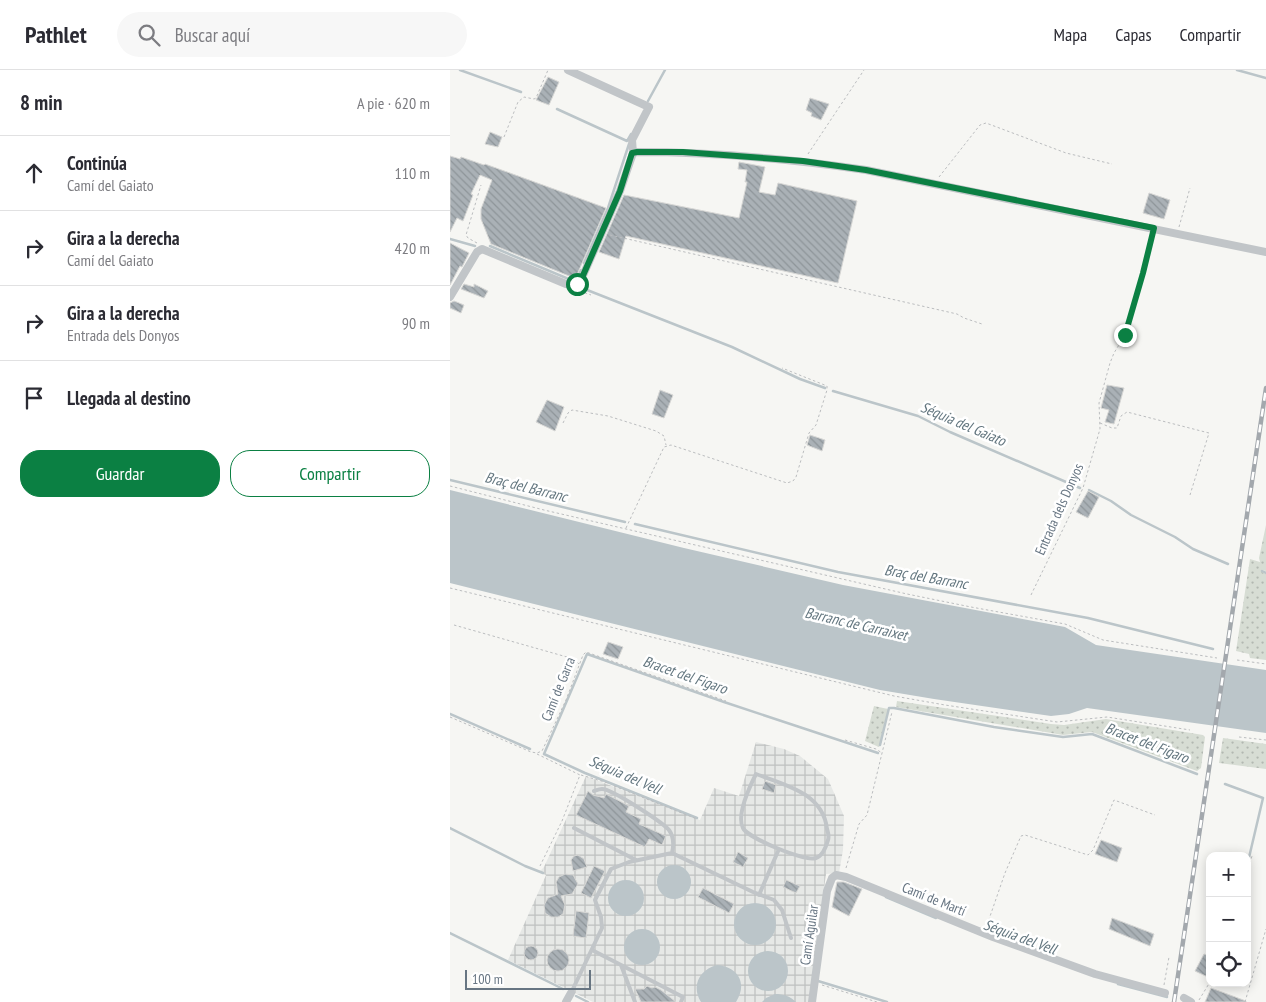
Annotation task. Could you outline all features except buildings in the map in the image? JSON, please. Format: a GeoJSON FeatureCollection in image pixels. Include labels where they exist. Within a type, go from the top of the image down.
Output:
{"type":"FeatureCollection","features":[{"type":"Feature","properties":{"kind":"street"},"geometry":{"type":"LineString","coordinates":[[450,297],[478,252],[482,249],[566,284],[577,284],[581,280],[620,191],[632,153],[632,140],[649,107],[568,70]]}},
{"type":"Feature","properties":{"kind":"street"},"geometry":{"type":"LineString","coordinates":[[632,153],[683,152],[803,161],[866,170],[1177,232],[1266,252]]}},
{"type":"Feature","properties":{"kind":"street","name":"Camí de Martí"},"geometry":{"type":"LineString","coordinates":[[840,876],[984,933],[1095,974],[1163,993]]}},
{"type":"Feature","properties":{"kind":"street","name":"Camí Aguilar"},"geometry":{"type":"LineString","coordinates":[[812,1002],[827,891],[832,878],[840,876]]}},
{"type":"Feature","properties":{"kind":"street"},"geometry":{"type":"LineString","coordinates":[[566,1002],[571,993]]}},
{"type":"Feature","properties":{"kind":"lane"},"geometry":{"type":"LineString","coordinates":[[756,774],[804,793],[817,804],[826,818],[828,839],[824,853],[817,858],[810,859],[779,848],[748,834],[743,828],[741,814],[756,774]]}},
{"type":"Feature","properties":{"kind":"lane"},"geometry":{"type":"LineString","coordinates":[[594,791],[602,789],[613,793],[640,809],[669,830],[674,844],[672,853]]}},
{"type":"Feature","properties":{"kind":"lane"},"geometry":{"type":"LineString","coordinates":[[574,828],[636,860]]}},
{"type":"Feature","properties":{"kind":"lane"},"geometry":{"type":"LineString","coordinates":[[759,895],[779,848]]}},
{"type":"Feature","properties":{"kind":"lane"},"geometry":{"type":"LineString","coordinates":[[571,993],[602,928],[601,917],[595,900],[611,869],[636,860],[672,853],[759,895],[774,900],[782,910],[791,938]]}},
{"type":"Feature","properties":{"kind":"lane"},"geometry":{"type":"LineString","coordinates":[[592,950],[683,997],[681,1002]]}},
{"type":"Feature","properties":{"kind":"lane"},"geometry":{"type":"LineString","coordinates":[[621,965],[635,1002]]}},
{"type":"Feature","properties":{"kind":"path"},"geometry":{"type":"LineString","coordinates":[[504,137],[518,102],[524,97],[536,98],[548,70]]}},
{"type":"Feature","properties":{"kind":"path"},"geometry":{"type":"LineString","coordinates":[[803,161],[864,70]]}},
{"type":"Feature","properties":{"kind":"path"},"geometry":{"type":"LineString","coordinates":[[936,184],[938,178],[980,125],[986,123],[1066,153],[1112,164]]}},
{"type":"Feature","properties":{"kind":"path"},"geometry":{"type":"LineString","coordinates":[[482,185],[466,235],[478,243],[482,249]]}},
{"type":"Feature","properties":{"kind":"path"},"geometry":{"type":"LineString","coordinates":[[1177,232],[1190,188]]}},
{"type":"Feature","properties":{"kind":"path","name":"Entrada dels Donyos"},"geometry":{"type":"LineString","coordinates":[[1031,596],[1083,488],[1097,444],[1100,423],[1099,403],[1110,363],[1125,335],[1154,228]]}},
{"type":"Feature","properties":{"kind":"path"},"geometry":{"type":"LineString","coordinates":[[602,233],[957,314],[982,324]]}},
{"type":"Feature","properties":{"kind":"path"},"geometry":{"type":"LineString","coordinates":[[666,445],[717,459],[786,483],[793,481],[796,478],[809,433],[816,424],[827,386],[782,368]]}},
{"type":"Feature","properties":{"kind":"path"},"geometry":{"type":"LineString","coordinates":[[563,423],[568,413],[572,410],[608,416],[656,431],[664,436],[666,445],[626,529]]}},
{"type":"Feature","properties":{"kind":"path"},"geometry":{"type":"LineString","coordinates":[[1100,423],[1116,428],[1121,416],[1126,412],[1209,433],[1190,495]]}},
{"type":"Feature","properties":{"kind":"path"},"geometry":{"type":"LineString","coordinates":[[450,486],[626,529],[953,604],[1065,624],[1103,640],[1217,658]]}},
{"type":"Feature","properties":{"kind":"path"},"geometry":{"type":"LineString","coordinates":[[450,588],[894,696],[1057,722],[1107,717],[1190,730]]}},
{"type":"Feature","properties":{"kind":"path"},"geometry":{"type":"LineString","coordinates":[[454,625],[574,659],[579,664]]}},
{"type":"Feature","properties":{"kind":"path","name":"Camí de Garra"},"geometry":{"type":"LineString","coordinates":[[536,753],[542,751],[566,700],[583,655],[586,652],[726,701]]}},
{"type":"Feature","properties":{"kind":"path"},"geometry":{"type":"LineString","coordinates":[[1237,660],[1266,664]]}},
{"type":"Feature","properties":{"kind":"path"},"geometry":{"type":"LineString","coordinates":[[840,876],[859,824],[867,815],[892,712]]}},
{"type":"Feature","properties":{"kind":"path"},"geometry":{"type":"LineString","coordinates":[[450,717],[536,753],[580,775],[592,777],[697,819]]}},
{"type":"Feature","properties":{"kind":"path"},"geometry":{"type":"LineString","coordinates":[[1239,737],[1266,740]]}},
{"type":"Feature","properties":{"kind":"path"},"geometry":{"type":"LineString","coordinates":[[846,740],[882,753]]}},
{"type":"Feature","properties":{"kind":"path"},"geometry":{"type":"LineString","coordinates":[[540,866],[562,821],[580,775]]}},
{"type":"Feature","properties":{"kind":"path"},"geometry":{"type":"LineString","coordinates":[[984,933],[1020,836],[1025,835],[1088,854],[1093,850],[1114,800],[1155,815]]}},
{"type":"Feature","properties":{"kind":"path"},"geometry":{"type":"LineString","coordinates":[[1245,1002],[1266,929]]}},
{"type":"Feature","properties":{"kind":"path"},"geometry":{"type":"LineString","coordinates":[[1163,993],[1169,957]]}},
{"type":"Feature","properties":{"kind":"path"},"geometry":{"type":"LineString","coordinates":[[815,983],[876,1002]]}},
{"type":"Feature","properties":{"kind":"path"},"geometry":{"type":"LineString","coordinates":[[1197,1002],[1207,987]]}},
{"type":"Feature","properties":{"kind":"shaded area"},"geometry":{"type":"Polygon","coordinates":[[[1266,525],[1266,571],[1262,570],[1262,572],[1266,574],[1266,660],[1250,658],[1249,654],[1236,651],[1250,559],[1260,562],[1259,558],[1266,525]]]}},
{"type":"Feature","properties":{"kind":"shaded area"},"geometry":{"type":"Polygon","coordinates":[[[897,701],[1051,724],[1064,725],[1106,719],[1203,735],[1205,737],[1201,768],[1197,771],[1092,732],[1063,735],[896,707],[897,701]]]}},
{"type":"Feature","properties":{"kind":"shaded area"},"geometry":{"type":"Polygon","coordinates":[[[874,706],[888,709],[879,747],[865,741],[874,706]]]}},
{"type":"Feature","properties":{"kind":"shaded area"},"geometry":{"type":"Polygon","coordinates":[[[1223,738],[1266,744],[1266,769],[1219,763],[1223,738]]]}},
{"type":"Feature","properties":{"kind":"shaded area"},"geometry":{"type":"Polygon","coordinates":[[[756,742],[784,749],[800,756],[828,779],[844,816],[843,850],[839,873],[826,874],[809,1002],[593,1002],[508,960],[546,875],[539,872],[544,867],[586,776],[700,820],[714,788],[739,796],[756,742]]]}},
{"type":"Feature","properties":{"kind":"water","name":"Barranc de Carraixet"},"geometry":{"type":"Polygon","coordinates":[[[450,490],[843,585],[1065,627],[1096,645],[1266,670],[1266,733],[1087,708],[1069,714],[1051,716],[880,690],[450,583],[450,490]]]}},
{"type":"Feature","properties":{"kind":"water"},"geometry":{"type":"Polygon","coordinates":[[[674,865],[681,866],[686,870],[690,875],[690,889],[686,894],[681,898],[674,899],[667,898],[662,894],[658,889],[657,882],[658,875],[662,870],[667,866],[674,865]]]}},
{"type":"Feature","properties":{"kind":"water"},"geometry":{"type":"Polygon","coordinates":[[[626,880],[638,886],[644,898],[638,910],[626,916],[614,910],[608,898],[614,886],[626,880]]]}},
{"type":"Feature","properties":{"kind":"water"},"geometry":{"type":"Polygon","coordinates":[[[755,903],[770,909],[776,924],[770,939],[755,945],[740,939],[734,924],[740,909],[755,903]]]}},
{"type":"Feature","properties":{"kind":"water"},"geometry":{"type":"Polygon","coordinates":[[[642,929],[654,935],[660,947],[654,959],[642,965],[630,959],[624,947],[630,935],[642,929]]]}},
{"type":"Feature","properties":{"kind":"water"},"geometry":{"type":"Polygon","coordinates":[[[772,951],[779,954],[785,960],[788,971],[787,979],[779,988],[772,991],[764,991],[757,988],[749,979],[748,967],[751,960],[760,952],[772,951]]]}},
{"type":"Feature","properties":{"kind":"water"},"geometry":{"type":"Polygon","coordinates":[[[717,965],[731,969],[739,977],[741,988],[736,1002],[701,1002],[697,990],[698,979],[705,971],[717,965]]]}},
{"type":"Feature","properties":{"kind":"water"},"geometry":{"type":"Polygon","coordinates":[[[775,994],[781,994],[796,1002],[762,1002],[775,994]]]}},
{"type":"Feature","properties":{"kind":"waterway"},"geometry":{"type":"LineString","coordinates":[[460,70],[521,92]]}},
{"type":"Feature","properties":{"kind":"waterway"},"geometry":{"type":"LineString","coordinates":[[648,101],[665,70]]}},
{"type":"Feature","properties":{"kind":"waterway"},"geometry":{"type":"LineString","coordinates":[[1237,70],[1266,78]]}},
{"type":"Feature","properties":{"kind":"waterway"},"geometry":{"type":"LineString","coordinates":[[557,109],[627,141],[631,134]]}},
{"type":"Feature","properties":{"kind":"waterway"},"geometry":{"type":"LineString","coordinates":[[584,263],[608,208],[629,144]]}},
{"type":"Feature","properties":{"kind":"waterway","name":"Séquia del Gaiato"},"geometry":{"type":"LineString","coordinates":[[450,239],[475,246]]}},
{"type":"Feature","properties":{"kind":"waterway","name":"Séquia del Gaiato"},"geometry":{"type":"LineString","coordinates":[[490,246],[571,280],[576,280],[581,270]]}},
{"type":"Feature","properties":{"kind":"waterway","name":"Séquia del Gaiato"},"geometry":{"type":"LineString","coordinates":[[582,288],[732,347],[800,379],[825,388]]}},
{"type":"Feature","properties":{"kind":"waterway","name":"Séquia del Gaiato"},"geometry":{"type":"LineString","coordinates":[[833,391],[918,416],[950,432],[1080,488]]}},
{"type":"Feature","properties":{"kind":"waterway","name":"Braç del Barranc"},"geometry":{"type":"LineString","coordinates":[[450,480],[625,522]]}},
{"type":"Feature","properties":{"kind":"waterway","name":"Séquia del Gaiato"},"geometry":{"type":"LineString","coordinates":[[1089,490],[1111,501],[1131,515],[1175,537],[1193,549],[1228,564]]}},
{"type":"Feature","properties":{"kind":"waterway","name":"Braç del Barranc"},"geometry":{"type":"LineString","coordinates":[[635,524],[838,572],[1088,618],[1213,649]]}},
{"type":"Feature","properties":{"kind":"waterway","name":"Séquia del Gaiato"},"geometry":{"type":"LineString","coordinates":[[1262,571],[1266,573]]}},
{"type":"Feature","properties":{"kind":"waterway","name":"Bracet del Figaro"},"geometry":{"type":"LineString","coordinates":[[697,818],[585,773],[544,754],[587,654],[878,753]]}},
{"type":"Feature","properties":{"kind":"waterway","name":"Bracet del Figaro"},"geometry":{"type":"LineString","coordinates":[[880,745],[889,708],[894,708],[994,727],[1063,737],[1092,734],[1197,774]]}},
{"type":"Feature","properties":{"kind":"waterway"},"geometry":{"type":"LineString","coordinates":[[450,714],[530,749]]}},
{"type":"Feature","properties":{"kind":"waterway","name":"Bracet del Figaro"},"geometry":{"type":"LineString","coordinates":[[1225,784],[1263,798]]}},
{"type":"Feature","properties":{"kind":"waterway","name":"Séquia del Vell"},"geometry":{"type":"LineString","coordinates":[[1250,852],[1263,798]]}},
{"type":"Feature","properties":{"kind":"waterway"},"geometry":{"type":"LineString","coordinates":[[450,828],[525,866],[543,873]]}},
{"type":"Feature","properties":{"kind":"waterway","name":"Séquia del Vell"},"geometry":{"type":"LineString","coordinates":[[886,897],[936,918]]}},
{"type":"Feature","properties":{"kind":"waterway"},"geometry":{"type":"LineString","coordinates":[[450,933],[563,989]]}},
{"type":"Feature","properties":{"kind":"waterway"},"geometry":{"type":"LineString","coordinates":[[818,981],[887,1002]]}},
{"type":"Feature","properties":{"kind":"waterway","name":"Séquia del Vell"},"geometry":{"type":"LineString","coordinates":[[1118,984],[1167,997]]}},
{"type":"Feature","properties":{"kind":"waterway"},"geometry":{"type":"LineString","coordinates":[[576,996],[588,1002]]}},
{"type":"Feature","properties":{"kind":"railway"},"geometry":{"type":"LineString","coordinates":[[1174,1002],[1266,388]]}},
{"type":"Feature","properties":{"kind":"route"},"geometry":{"type":"LineString","coordinates":[[577,284],[581,280],[620,191],[632,153],[683,152],[803,161],[866,170],[1154,228],[1125,335]]}}]}
